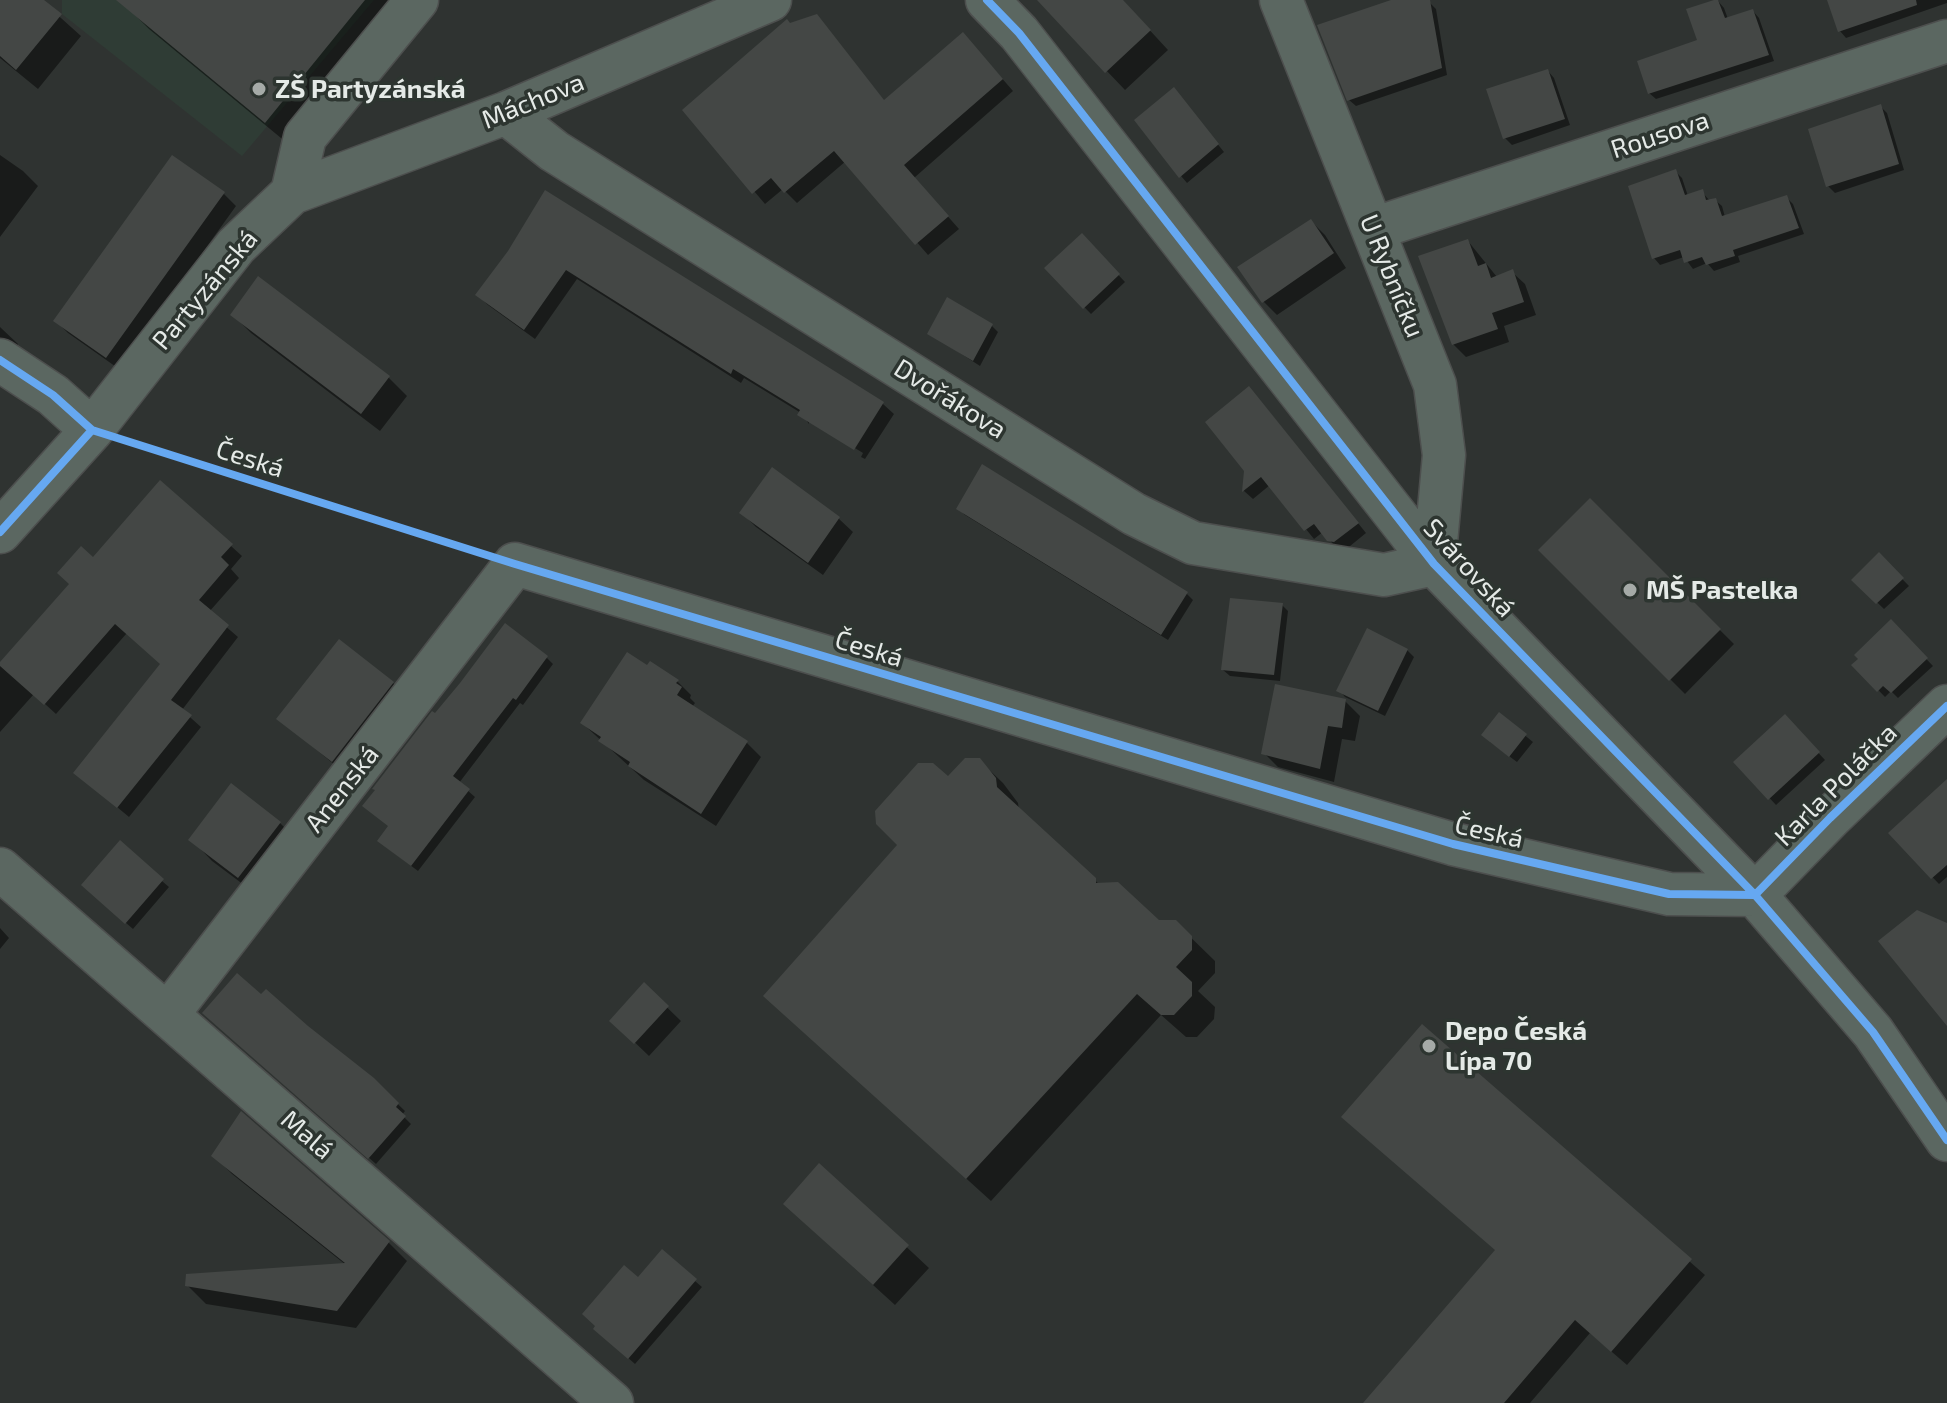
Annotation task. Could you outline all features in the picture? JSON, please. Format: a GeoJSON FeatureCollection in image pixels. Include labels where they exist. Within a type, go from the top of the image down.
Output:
{"type":"FeatureCollection","features":[{"type":"Feature","properties":{"kind":"street"},"geometry":{"type":"LineString","coordinates":[[292,193],[305,137],[417,0]]}},
{"type":"Feature","properties":{"kind":"street","name":"Máchova"},"geometry":{"type":"LineString","coordinates":[[292,193],[506,113],[770,0]]}},
{"type":"Feature","properties":{"kind":"street","name":"Svárovská"},"geometry":{"type":"LineString","coordinates":[[987,0],[1019,33],[1434,564],[1755,895],[1873,1032],[1947,1140]]}},
{"type":"Feature","properties":{"kind":"street","name":"U Rybníčku"},"geometry":{"type":"LineString","coordinates":[[1281,0],[1435,385],[1444,455],[1434,564]]}},
{"type":"Feature","properties":{"kind":"street","name":"Rousova"},"geometry":{"type":"LineString","coordinates":[[1373,229],[1947,41]]}},
{"type":"Feature","properties":{"kind":"street","name":"Dvořákova"},"geometry":{"type":"LineString","coordinates":[[506,113],[581,168],[1134,514],[1193,543],[1384,575],[1434,564]]}},
{"type":"Feature","properties":{"kind":"street","name":"Partyzánská"},"geometry":{"type":"LineString","coordinates":[[0,532],[92,430],[236,246],[292,193]]}},
{"type":"Feature","properties":{"kind":"street"},"geometry":{"type":"LineString","coordinates":[[0,360],[53,395],[92,430]]}},
{"type":"Feature","properties":{"kind":"street","name":"Česká"},"geometry":{"type":"LineString","coordinates":[[515,564],[1453,844],[1669,894],[1755,895]]}},
{"type":"Feature","properties":{"kind":"street","name":"Anenská"},"geometry":{"type":"LineString","coordinates":[[168,1014],[515,564]]}},
{"type":"Feature","properties":{"kind":"street","name":"Karla Poláčka"},"geometry":{"type":"LineString","coordinates":[[1755,895],[1947,706]]}},
{"type":"Feature","properties":{"kind":"street","name":"Malá"},"geometry":{"type":"LineString","coordinates":[[0,869],[612,1403]]}},
{"type":"Feature","properties":{"kind":"shaded area"},"geometry":{"type":"Polygon","coordinates":[[[62,0],[374,0],[242,156],[62,14],[62,0]]]}},
{"type":"Feature","properties":{"kind":"building"},"geometry":{"type":"Polygon","coordinates":[[[0,0],[44,0],[62,14],[16,70],[0,56],[0,0]]]}},
{"type":"Feature","properties":{"kind":"building","name":"ZŠ Partyzánská"},"geometry":{"type":"Polygon","coordinates":[[[116,0],[365,0],[265,123],[116,0]]]}},
{"type":"Feature","properties":{"kind":"building"},"geometry":{"type":"Polygon","coordinates":[[[1037,0],[1123,0],[1151,30],[1105,73],[1037,0]]]}},
{"type":"Feature","properties":{"kind":"building"},"geometry":{"type":"Polygon","coordinates":[[[1391,0],[1430,0],[1442,68],[1347,101],[1317,25],[1391,0]]]}},
{"type":"Feature","properties":{"kind":"building"},"geometry":{"type":"Polygon","coordinates":[[[1718,0],[1725,18],[1753,9],[1769,55],[1648,94],[1637,61],[1697,40],[1686,9],[1718,0]]]}},
{"type":"Feature","properties":{"kind":"building"},"geometry":{"type":"Polygon","coordinates":[[[1827,0],[1916,0],[1917,5],[1838,32],[1827,0]]]}},
{"type":"Feature","properties":{"kind":"building"},"geometry":{"type":"Polygon","coordinates":[[[817,14],[884,100],[963,32],[1003,79],[904,165],[949,216],[915,245],[834,151],[784,193],[771,178],[752,194],[682,110],[787,19],[790,23],[817,14]]]}},
{"type":"Feature","properties":{"kind":"building"},"geometry":{"type":"Polygon","coordinates":[[[1548,69],[1565,119],[1503,139],[1486,89],[1548,69]]]}},
{"type":"Feature","properties":{"kind":"building"},"geometry":{"type":"Polygon","coordinates":[[[1174,87],[1219,144],[1179,178],[1134,120],[1174,87]]]}},
{"type":"Feature","properties":{"kind":"building"},"geometry":{"type":"Polygon","coordinates":[[[1881,104],[1899,164],[1826,187],[1808,129],[1881,104]]]}},
{"type":"Feature","properties":{"kind":"building"},"geometry":{"type":"Polygon","coordinates":[[[172,155],[225,192],[106,358],[53,321],[172,155]]]}},
{"type":"Feature","properties":{"kind":"building"},"geometry":{"type":"Polygon","coordinates":[[[1676,169],[1685,195],[1703,189],[1706,200],[1716,198],[1722,216],[1787,195],[1799,228],[1733,250],[1735,256],[1706,265],[1702,257],[1684,263],[1680,250],[1652,259],[1628,186],[1676,169]]]}},
{"type":"Feature","properties":{"kind":"building"},"geometry":{"type":"Polygon","coordinates":[[[545,190],[884,402],[854,450],[797,415],[800,410],[733,369],[731,374],[566,270],[524,330],[475,295],[508,251],[545,190]]]}},
{"type":"Feature","properties":{"kind":"building"},"geometry":{"type":"Polygon","coordinates":[[[1311,219],[1334,253],[1262,303],[1237,267],[1311,219]]]}},
{"type":"Feature","properties":{"kind":"building"},"geometry":{"type":"Polygon","coordinates":[[[1082,233],[1120,274],[1083,309],[1044,268],[1082,233]]]}},
{"type":"Feature","properties":{"kind":"building"},"geometry":{"type":"Polygon","coordinates":[[[1468,239],[1478,266],[1486,263],[1491,278],[1513,269],[1524,302],[1492,313],[1498,329],[1452,345],[1418,256],[1468,239]]]}},
{"type":"Feature","properties":{"kind":"building"},"geometry":{"type":"Polygon","coordinates":[[[258,276],[390,376],[361,414],[230,315],[258,276]]]}},
{"type":"Feature","properties":{"kind":"building"},"geometry":{"type":"Polygon","coordinates":[[[947,297],[993,324],[973,361],[927,334],[947,297]]]}},
{"type":"Feature","properties":{"kind":"building"},"geometry":{"type":"Polygon","coordinates":[[[1249,386],[1359,523],[1334,542],[1327,541],[1314,524],[1304,531],[1261,477],[1242,492],[1244,471],[1205,422],[1249,386]]]}},
{"type":"Feature","properties":{"kind":"building"},"geometry":{"type":"Polygon","coordinates":[[[982,464],[1188,592],[1161,635],[956,509],[982,464]]]}},
{"type":"Feature","properties":{"kind":"building"},"geometry":{"type":"Polygon","coordinates":[[[772,467],[840,517],[808,563],[739,513],[772,467]]]}},
{"type":"Feature","properties":{"kind":"building"},"geometry":{"type":"Polygon","coordinates":[[[160,480],[233,544],[221,557],[229,565],[199,600],[229,625],[171,700],[192,715],[117,808],[73,773],[160,664],[115,624],[44,705],[0,666],[0,662],[69,584],[57,573],[81,546],[93,557],[160,480]]]}},
{"type":"Feature","properties":{"kind":"building","name":"MŠ Pastelka"},"geometry":{"type":"Polygon","coordinates":[[[1590,498],[1721,629],[1669,681],[1538,550],[1590,498]]]}},
{"type":"Feature","properties":{"kind":"building"},"geometry":{"type":"Polygon","coordinates":[[[1879,552],[1904,578],[1876,604],[1851,580],[1879,552]]]}},
{"type":"Feature","properties":{"kind":"building"},"geometry":{"type":"Polygon","coordinates":[[[1230,598],[1283,603],[1274,675],[1221,670],[1230,598]]]}},
{"type":"Feature","properties":{"kind":"building"},"geometry":{"type":"Polygon","coordinates":[[[1891,619],[1928,658],[1891,693],[1883,686],[1877,692],[1851,665],[1858,659],[1854,655],[1891,619]]]}},
{"type":"Feature","properties":{"kind":"building"},"geometry":{"type":"Polygon","coordinates":[[[505,623],[548,656],[453,776],[470,789],[411,866],[377,841],[388,826],[362,806],[432,711],[435,713],[460,683],[505,623]]]}},
{"type":"Feature","properties":{"kind":"building"},"geometry":{"type":"Polygon","coordinates":[[[1367,628],[1408,649],[1378,711],[1336,691],[1367,628]]]}},
{"type":"Feature","properties":{"kind":"building"},"geometry":{"type":"Polygon","coordinates":[[[339,639],[394,682],[332,762],[276,719],[339,639]]]}},
{"type":"Feature","properties":{"kind":"building"},"geometry":{"type":"Polygon","coordinates":[[[627,652],[647,665],[650,661],[679,680],[676,683],[682,687],[677,695],[748,741],[701,814],[628,766],[630,762],[598,741],[601,737],[580,723],[627,652]]]}},
{"type":"Feature","properties":{"kind":"building"},"geometry":{"type":"Polygon","coordinates":[[[1275,684],[1346,699],[1342,728],[1328,726],[1320,769],[1261,754],[1275,684]]]}},
{"type":"Feature","properties":{"kind":"building"},"geometry":{"type":"Polygon","coordinates":[[[1499,712],[1527,734],[1509,757],[1481,735],[1499,712]]]}},
{"type":"Feature","properties":{"kind":"building"},"geometry":{"type":"Polygon","coordinates":[[[1785,714],[1820,752],[1768,800],[1733,762],[1785,714]]]}},
{"type":"Feature","properties":{"kind":"building"},"geometry":{"type":"Polygon","coordinates":[[[965,758],[980,758],[996,778],[997,787],[1096,878],[1096,883],[1118,882],[1159,920],[1176,920],[1192,936],[1192,950],[1176,967],[1192,982],[1192,996],[1174,1015],[1161,1015],[1137,994],[966,1179],[763,996],[897,845],[876,824],[875,811],[918,763],[933,763],[948,776],[965,758]]]}},
{"type":"Feature","properties":{"kind":"building"},"geometry":{"type":"Polygon","coordinates":[[[1947,779],[1947,865],[1931,879],[1888,833],[1947,779]]]}},
{"type":"Feature","properties":{"kind":"building"},"geometry":{"type":"Polygon","coordinates":[[[231,783],[281,822],[238,878],[188,840],[231,783]]]}},
{"type":"Feature","properties":{"kind":"building"},"geometry":{"type":"Polygon","coordinates":[[[120,840],[164,879],[125,924],[81,885],[120,840]]]}},
{"type":"Feature","properties":{"kind":"building"},"geometry":{"type":"Polygon","coordinates":[[[1917,910],[1947,923],[1947,1026],[1878,941],[1917,910]]]}},
{"type":"Feature","properties":{"kind":"building"},"geometry":{"type":"Polygon","coordinates":[[[237,973],[261,994],[266,989],[374,1078],[399,1103],[396,1107],[406,1116],[368,1159],[202,1013],[237,973]]]}},
{"type":"Feature","properties":{"kind":"building"},"geometry":{"type":"Polygon","coordinates":[[[644,982],[669,1006],[634,1044],[609,1021],[644,982]]]}},
{"type":"Feature","properties":{"kind":"building"},"geometry":{"type":"Polygon","coordinates":[[[1422,1024],[1692,1259],[1611,1352],[1575,1320],[1504,1403],[1363,1403],[1495,1250],[1341,1117],[1422,1024]]]}},
{"type":"Feature","properties":{"kind":"building"},"geometry":{"type":"Polygon","coordinates":[[[241,1111],[390,1241],[337,1311],[185,1286],[186,1274],[345,1263],[211,1156],[241,1111]]]}},
{"type":"Feature","properties":{"kind":"building"},"geometry":{"type":"Polygon","coordinates":[[[819,1163],[909,1245],[873,1285],[783,1204],[819,1163]]]}},
{"type":"Feature","properties":{"kind":"building"},"geometry":{"type":"Polygon","coordinates":[[[662,1249],[697,1279],[628,1359],[593,1329],[595,1326],[582,1314],[624,1265],[638,1277],[662,1249]]]}},
{"type":"Feature","properties":{"kind":"cycle path"},"geometry":{"type":"LineString","coordinates":[[987,0],[1019,33],[1434,564],[1755,895],[1873,1032],[1947,1140]]}},
{"type":"Feature","properties":{"kind":"cycle path"},"geometry":{"type":"LineString","coordinates":[[0,360],[53,395],[92,430],[515,564],[1453,844],[1669,894],[1755,895]]}},
{"type":"Feature","properties":{"kind":"cycle path"},"geometry":{"type":"LineString","coordinates":[[0,532],[92,430]]}},
{"type":"Feature","properties":{"kind":"cycle path"},"geometry":{"type":"LineString","coordinates":[[1755,895],[1947,706]]}},
{"type":"Feature","properties":{"kind":"place","name":"ZŠ Partyzánská"},"geometry":{"type":"Point","coordinates":[259,89]}},
{"type":"Feature","properties":{"kind":"place","name":"MŠ Pastelka"},"geometry":{"type":"Point","coordinates":[1630,590]}},
{"type":"Feature","properties":{"kind":"place","name":"Depo Česká Lípa 70"},"geometry":{"type":"Point","coordinates":[1429,1046]}}]}
